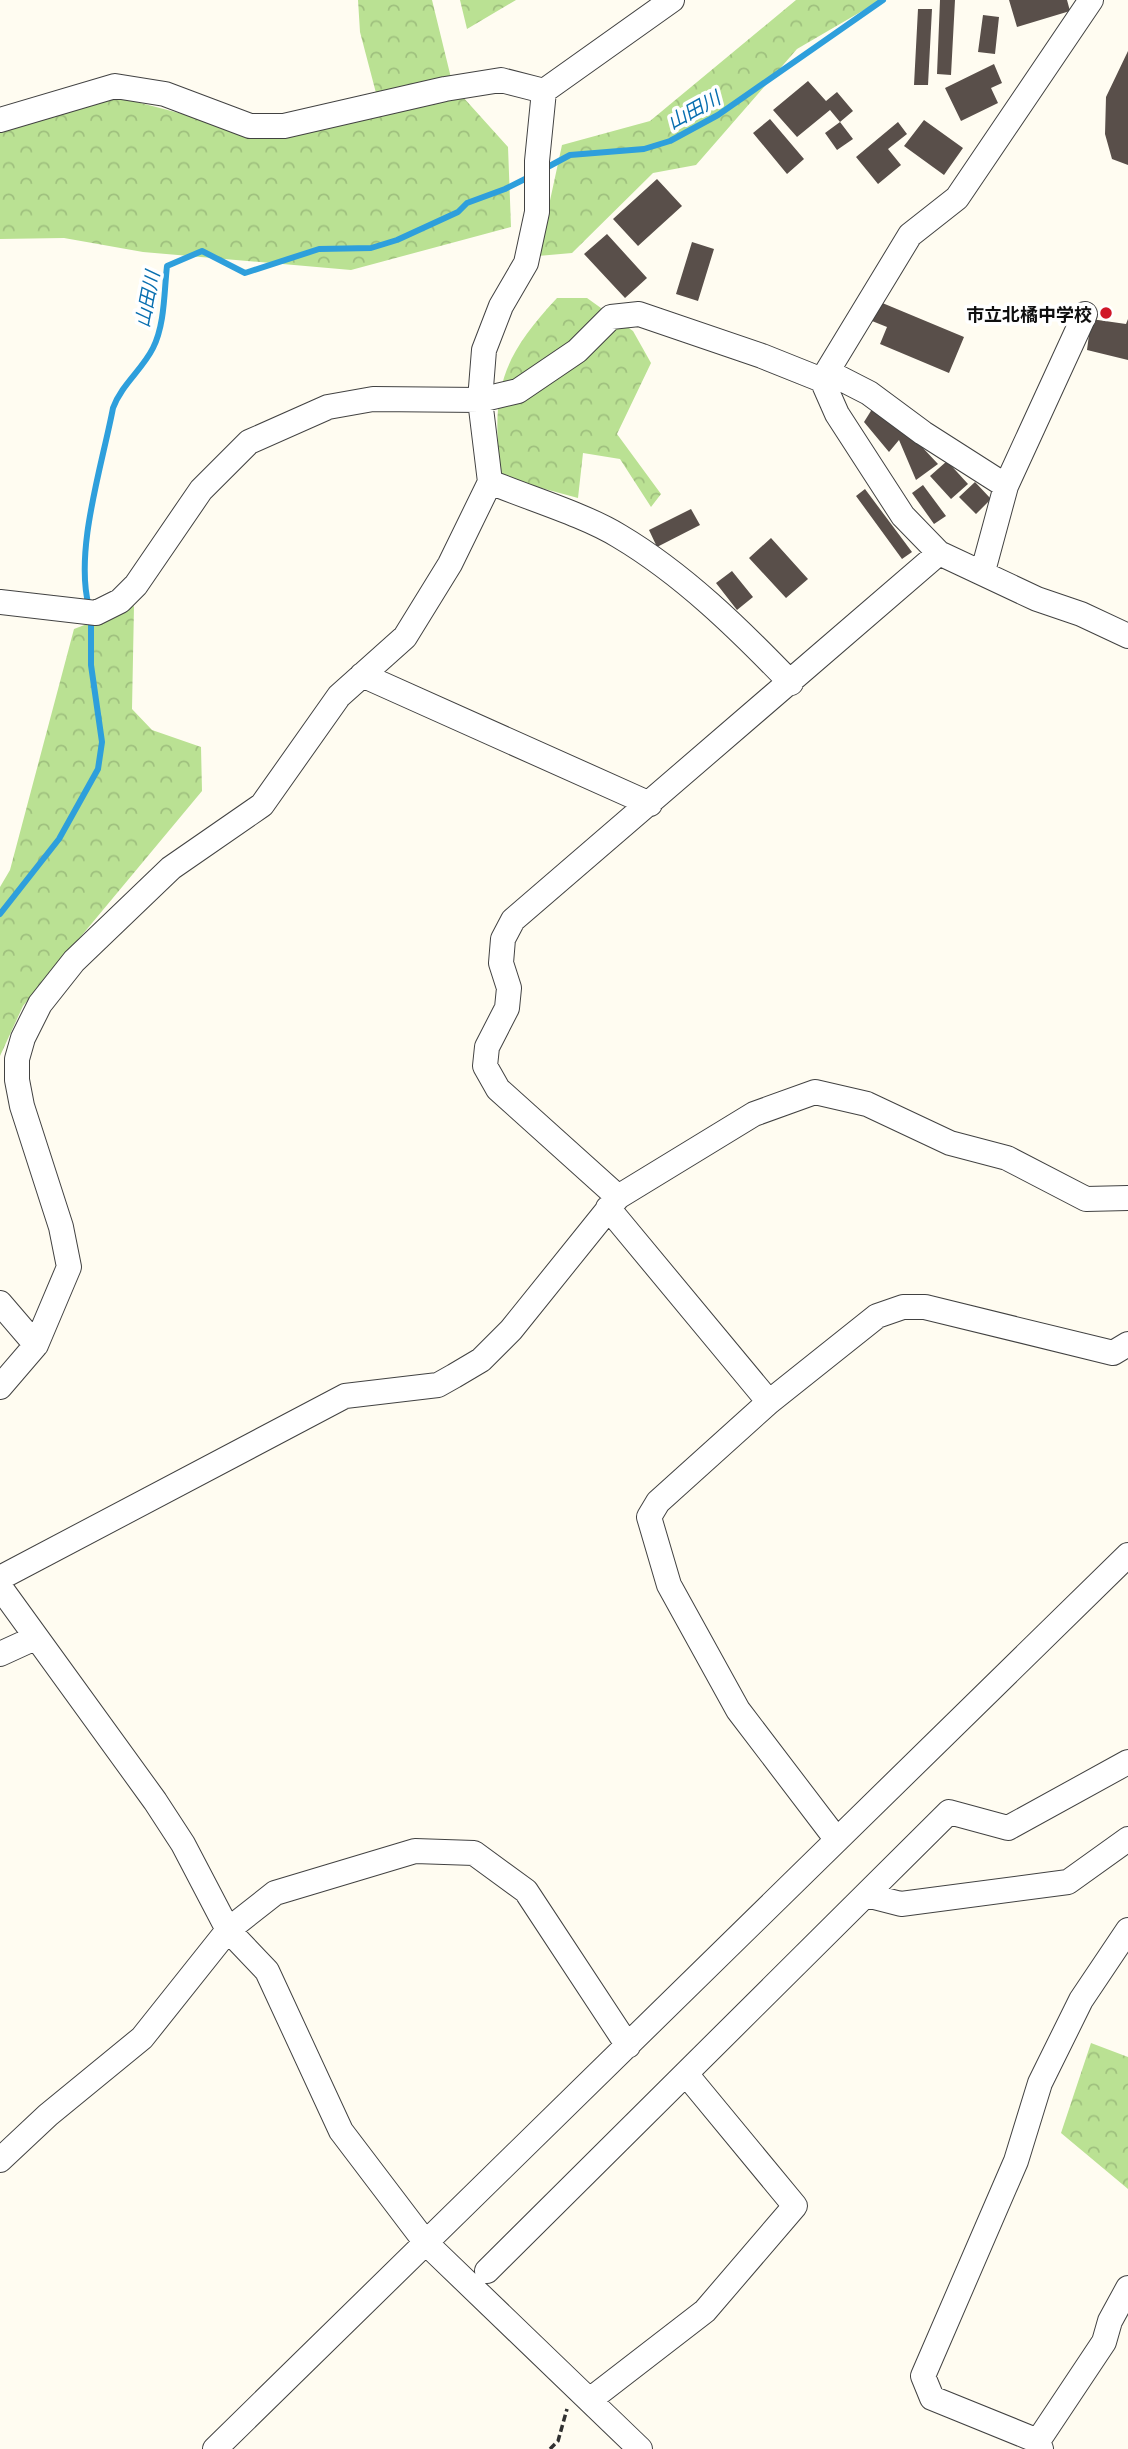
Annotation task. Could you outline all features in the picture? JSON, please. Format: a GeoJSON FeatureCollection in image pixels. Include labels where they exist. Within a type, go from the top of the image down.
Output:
{"type":"FeatureCollection","features":[{"type":"Feature","properties":{"kind":"street"},"geometry":{"type":"LineString","coordinates":[[0,1387],[36,1345],[69,1267],[61,1227],[22,1106],[17,1080],[18,1059],[31,1022],[40,1004],[74,961],[171,868],[262,806],[339,696],[405,637],[419,619],[450,564],[489,482],[480,400],[484,350],[501,306],[526,263],[537,212],[537,162],[544,91],[672,0]]}},
{"type":"Feature","properties":{"kind":"street"},"geometry":{"type":"LineString","coordinates":[[1091,0],[957,198],[910,235],[825,376],[837,414],[903,516],[939,553],[983,571],[1037,599],[1081,614],[1128,636]]}},
{"type":"Feature","properties":{"kind":"street"},"geometry":{"type":"LineString","coordinates":[[0,120],[116,86],[165,94],[250,126],[284,126],[445,89],[501,80],[544,91]]}},
{"type":"Feature","properties":{"kind":"street"},"geometry":{"type":"LineString","coordinates":[[0,602],[96,613],[120,601],[136,585],[201,490],[249,442],[282,425],[328,407],[373,398],[480,400],[518,391],[577,351],[611,317],[639,314],[869,393],[923,433],[1006,486]]}},
{"type":"Feature","properties":{"kind":"street"},"geometry":{"type":"LineString","coordinates":[[983,571],[1006,486],[1085,314]]}},
{"type":"Feature","properties":{"kind":"street"},"geometry":{"type":"LineString","coordinates":[[489,482],[618,535],[711,606],[791,683]]}},
{"type":"Feature","properties":{"kind":"street"},"geometry":{"type":"LineString","coordinates":[[769,1402],[613,1202],[498,1089],[485,1066],[487,1047],[507,1008],[509,988],[501,963],[503,939],[513,920],[939,553]]}},
{"type":"Feature","properties":{"kind":"street"},"geometry":{"type":"LineString","coordinates":[[362,675],[650,804]]}},
{"type":"Feature","properties":{"kind":"street"},"geometry":{"type":"LineString","coordinates":[[0,1578],[345,1396],[438,1385],[481,1360],[558,1275],[613,1202],[754,1114],[815,1092],[867,1104],[950,1143],[1007,1158],[1086,1199],[1128,1198]]}},
{"type":"Feature","properties":{"kind":"street"},"geometry":{"type":"LineString","coordinates":[[0,1303],[36,1345]]}},
{"type":"Feature","properties":{"kind":"street"},"geometry":{"type":"LineString","coordinates":[[837,1840],[738,1710],[669,1585],[649,1517],[658,1502],[769,1402],[877,1316],[903,1307],[925,1307],[1113,1353],[1128,1344]]}},
{"type":"Feature","properties":{"kind":"street"},"geometry":{"type":"LineString","coordinates":[[215,2449],[1128,1555]]}},
{"type":"Feature","properties":{"kind":"street"},"geometry":{"type":"LineString","coordinates":[[0,1587],[34,1638],[162,1812],[183,1844],[228,1930],[267,1971],[341,2132],[426,2243],[583,2391],[640,2449]]}},
{"type":"Feature","properties":{"kind":"street"},"geometry":{"type":"LineString","coordinates":[[0,1654],[34,1638]]}},
{"type":"Feature","properties":{"kind":"street"},"geometry":{"type":"LineString","coordinates":[[487,2272],[949,1812],[1008,1828],[1128,1762]]}},
{"type":"Feature","properties":{"kind":"street"},"geometry":{"type":"LineString","coordinates":[[866,1895],[901,1904],[1068,1882],[1128,1839]]}},
{"type":"Feature","properties":{"kind":"street"},"geometry":{"type":"LineString","coordinates":[[0,2161],[48,2115],[142,2038],[228,1930],[275,1893],[415,1851],[474,1853],[526,1891],[628,2046]]}},
{"type":"Feature","properties":{"kind":"street"},"geometry":{"type":"LineString","coordinates":[[1128,1930],[1082,2000],[1040,2083],[1016,2161],[923,2376],[932,2398],[1039,2445],[1104,2342],[1110,2321],[1128,2287]]}},
{"type":"Feature","properties":{"kind":"street"},"geometry":{"type":"LineString","coordinates":[[583,2391],[705,2311],[795,2206],[685,2074]]}},
{"type":"Feature","properties":{"kind":"path"},"geometry":{"type":"LineString","coordinates":[[550,2449],[558,2441],[583,2391]]}},
{"type":"Feature","properties":{"kind":"green space"},"geometry":{"type":"Polygon","coordinates":[[[358,0],[432,0],[453,86],[508,147],[511,227],[351,270],[143,252],[64,238],[0,239],[0,132],[106,94],[268,136],[381,112],[360,32],[358,0]]]}},
{"type":"Feature","properties":{"kind":"green space"},"geometry":{"type":"Polygon","coordinates":[[[460,0],[516,0],[467,29],[460,0]]]}},
{"type":"Feature","properties":{"kind":"green space"},"geometry":{"type":"Polygon","coordinates":[[[796,0],[881,0],[797,49],[696,165],[653,173],[572,253],[538,256],[562,145],[650,121],[796,0]]]}},
{"type":"Feature","properties":{"kind":"green space"},"geometry":{"type":"Polygon","coordinates":[[[557,298],[587,298],[633,331],[651,363],[617,434],[661,494],[651,507],[620,459],[583,453],[578,498],[501,477],[497,422],[504,379],[522,340],[557,298]]]}},
{"type":"Feature","properties":{"kind":"green space"},"geometry":{"type":"Polygon","coordinates":[[[134,606],[132,709],[152,730],[201,747],[202,791],[23,1006],[0,1056],[0,887],[10,870],[74,629],[134,606]]]}},
{"type":"Feature","properties":{"kind":"green space"},"geometry":{"type":"Polygon","coordinates":[[[1091,2043],[1128,2057],[1128,2189],[1061,2133],[1091,2043]]]}},
{"type":"Feature","properties":{"kind":"building"},"geometry":{"type":"Polygon","coordinates":[[[940,0],[955,0],[951,75],[937,74],[940,0]]]}},
{"type":"Feature","properties":{"kind":"building"},"geometry":{"type":"Polygon","coordinates":[[[1009,0],[1067,0],[1070,11],[1017,27],[1009,0]]]}},
{"type":"Feature","properties":{"kind":"building"},"geometry":{"type":"Polygon","coordinates":[[[918,9],[932,9],[928,85],[914,85],[918,9]]]}},
{"type":"Feature","properties":{"kind":"building"},"geometry":{"type":"Polygon","coordinates":[[[983,15],[999,17],[995,54],[978,52],[983,15]]]}},
{"type":"Feature","properties":{"kind":"building"},"geometry":{"type":"Polygon","coordinates":[[[1128,51],[1128,165],[1112,159],[1105,134],[1106,97],[1128,51]]]}},
{"type":"Feature","properties":{"kind":"building"},"geometry":{"type":"Polygon","coordinates":[[[994,64],[1002,83],[991,88],[998,103],[961,121],[945,88],[994,64]]]}},
{"type":"Feature","properties":{"kind":"building"},"geometry":{"type":"Polygon","coordinates":[[[808,81],[826,101],[837,92],[853,111],[840,122],[830,110],[797,137],[773,110],[808,81]]]}},
{"type":"Feature","properties":{"kind":"building"},"geometry":{"type":"Polygon","coordinates":[[[770,119],[804,159],[787,174],[753,133],[770,119]]]}},
{"type":"Feature","properties":{"kind":"building"},"geometry":{"type":"Polygon","coordinates":[[[924,120],[963,148],[944,175],[904,146],[924,120]]]}},
{"type":"Feature","properties":{"kind":"building"},"geometry":{"type":"Polygon","coordinates":[[[840,122],[853,139],[837,150],[825,133],[840,122]]]}},
{"type":"Feature","properties":{"kind":"building"},"geometry":{"type":"Polygon","coordinates":[[[898,122],[907,134],[888,149],[901,165],[878,184],[856,157],[898,122]]]}},
{"type":"Feature","properties":{"kind":"building"},"geometry":{"type":"Polygon","coordinates":[[[657,179],[682,206],[638,246],[613,219],[657,179]]]}},
{"type":"Feature","properties":{"kind":"building"},"geometry":{"type":"Polygon","coordinates":[[[607,234],[647,278],[625,298],[584,254],[607,234]]]}},
{"type":"Feature","properties":{"kind":"building"},"geometry":{"type":"Polygon","coordinates":[[[692,242],[714,249],[698,301],[676,294],[692,242]]]}},
{"type":"Feature","properties":{"kind":"building"},"geometry":{"type":"Polygon","coordinates":[[[880,302],[964,337],[949,373],[880,344],[887,327],[872,321],[880,302]]]}},
{"type":"Feature","properties":{"kind":"building"},"geometry":{"type":"Polygon","coordinates":[[[1091,319],[1126,324],[1128,319],[1128,360],[1087,350],[1091,319]]]}},
{"type":"Feature","properties":{"kind":"building"},"geometry":{"type":"Polygon","coordinates":[[[874,406],[907,431],[938,464],[916,480],[899,440],[889,452],[864,422],[874,406]]]}},
{"type":"Feature","properties":{"kind":"building"},"geometry":{"type":"Polygon","coordinates":[[[947,461],[968,484],[951,499],[930,476],[947,461]]]}},
{"type":"Feature","properties":{"kind":"building"},"geometry":{"type":"Polygon","coordinates":[[[975,482],[991,499],[976,514],[959,497],[975,482]]]}},
{"type":"Feature","properties":{"kind":"building"},"geometry":{"type":"Polygon","coordinates":[[[923,485],[946,516],[934,524],[912,493],[923,485]]]}},
{"type":"Feature","properties":{"kind":"building"},"geometry":{"type":"Polygon","coordinates":[[[865,489],[912,552],[902,559],[856,496],[865,489]]]}},
{"type":"Feature","properties":{"kind":"building"},"geometry":{"type":"Polygon","coordinates":[[[691,509],[700,525],[657,547],[649,530],[691,509]]]}},
{"type":"Feature","properties":{"kind":"building"},"geometry":{"type":"Polygon","coordinates":[[[771,538],[808,579],[786,598],[749,558],[771,538]]]}},
{"type":"Feature","properties":{"kind":"building"},"geometry":{"type":"Polygon","coordinates":[[[732,571],[753,597],[737,610],[716,583],[732,571]]]}},
{"type":"Feature","properties":{"kind":"waterway","name":"山田川"},"geometry":{"type":"LineString","coordinates":[[544,169],[570,155],[644,149],[670,141],[718,115],[883,0]]}},
{"type":"Feature","properties":{"kind":"waterway","name":"山田川"},"geometry":{"type":"LineString","coordinates":[[89,607],[85,585],[87,535],[113,408],[157,339],[162,318],[167,266],[202,251],[245,273],[319,249],[371,248],[397,240],[458,212],[467,203],[531,176]]}},
{"type":"Feature","properties":{"kind":"waterway","name":"山田川"},"geometry":{"type":"LineString","coordinates":[[0,914],[59,839],[98,769],[102,742],[91,665],[91,618]]}},
{"type":"Feature","properties":{"kind":"place","name":"市立北橘中学校"},"geometry":{"type":"Point","coordinates":[1106,313]}}]}
